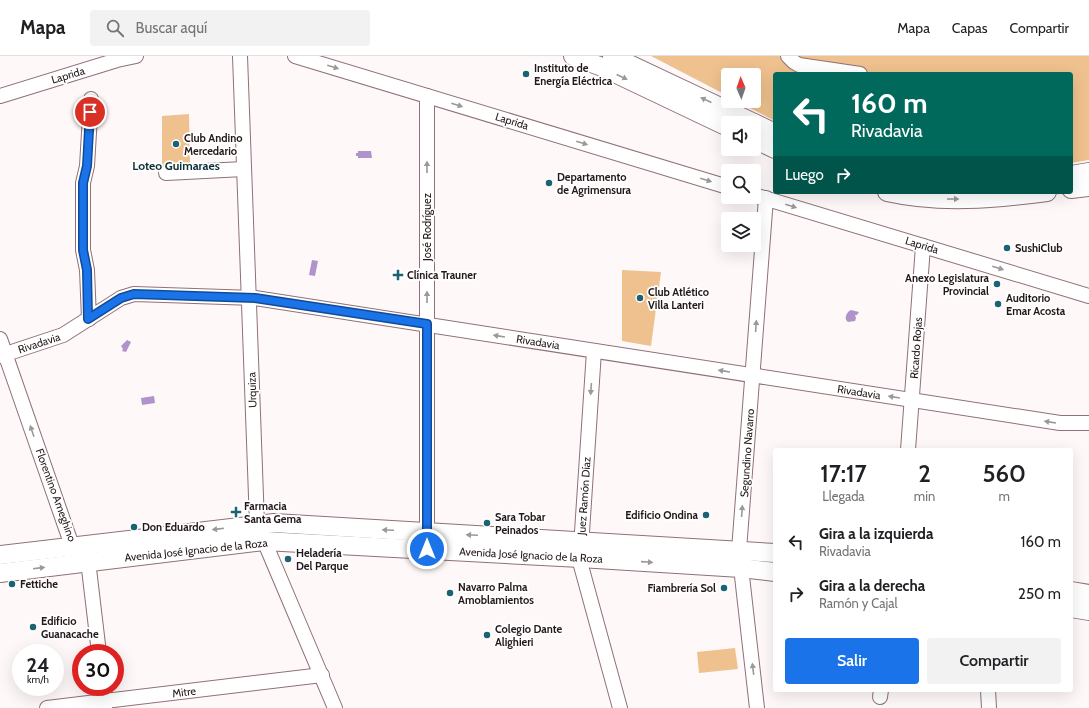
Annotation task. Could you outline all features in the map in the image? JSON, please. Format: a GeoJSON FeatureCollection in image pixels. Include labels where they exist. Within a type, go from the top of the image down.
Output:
{"type":"FeatureCollection","features":[{"type":"Feature","properties":{"kind":"main road"},"geometry":{"type":"LineString","coordinates":[[574,56],[602,67],[721,124]]}},
{"type":"Feature","properties":{"kind":"main road"},"geometry":{"type":"LineString","coordinates":[[612,56],[739,116]]}},
{"type":"Feature","properties":{"kind":"main road"},"geometry":{"type":"LineString","coordinates":[[761,126],[773,132]]}},
{"type":"Feature","properties":{"kind":"main road"},"geometry":{"type":"LineString","coordinates":[[761,142],[773,148]]}},
{"type":"Feature","properties":{"kind":"main road"},"geometry":{"type":"LineString","coordinates":[[1073,175],[1089,172]]}},
{"type":"Feature","properties":{"kind":"main road"},"geometry":{"type":"LineString","coordinates":[[1073,189],[1089,187]]}},
{"type":"Feature","properties":{"kind":"main road"},"geometry":{"type":"LineString","coordinates":[[899,194],[925,198],[950,199],[1001,197],[1029,194]]}},
{"type":"Feature","properties":{"kind":"main road","name":"Avenida José Ignacio de la Roza"},"geometry":{"type":"LineString","coordinates":[[0,556],[75,547],[260,533],[324,533],[340,527],[427,541]]}},
{"type":"Feature","properties":{"kind":"main road","name":"Avenida José Ignacio de la Roza"},"geometry":{"type":"LineString","coordinates":[[0,573],[85,562],[260,533],[580,549],[668,563],[773,572]]}},
{"type":"Feature","properties":{"kind":"main road","name":"Avenida José Ignacio de la Roza"},"geometry":{"type":"LineString","coordinates":[[580,549],[648,545],[773,553]]}},
{"type":"Feature","properties":{"kind":"main road"},"geometry":{"type":"LineString","coordinates":[[668,563],[694,558],[721,558],[731,555],[739,550]]}},
{"type":"Feature","properties":{"kind":"main road"},"geometry":{"type":"LineString","coordinates":[[1073,591],[1089,594]]}},
{"type":"Feature","properties":{"kind":"main road"},"geometry":{"type":"LineString","coordinates":[[1073,608],[1089,611]]}},
{"type":"Feature","properties":{"kind":"street","name":"Laprida"},"geometry":{"type":"LineString","coordinates":[[0,96],[117,60],[136,56]]}},
{"type":"Feature","properties":{"kind":"street","name":"Urquiza"},"geometry":{"type":"LineString","coordinates":[[240,56],[248,297],[260,533],[335,708]]}},
{"type":"Feature","properties":{"kind":"street","name":"Laprida"},"geometry":{"type":"LineString","coordinates":[[295,56],[721,185]]}},
{"type":"Feature","properties":{"kind":"street"},"geometry":{"type":"LineString","coordinates":[[788,56],[799,65],[846,72]]}},
{"type":"Feature","properties":{"kind":"street","name":"José Rodríguez"},"geometry":{"type":"LineString","coordinates":[[427,96],[427,541]]}},
{"type":"Feature","properties":{"kind":"street"},"geometry":{"type":"LineString","coordinates":[[88,319],[87,270],[83,250],[83,183],[87,166],[91,98]]}},
{"type":"Feature","properties":{"kind":"street"},"geometry":{"type":"LineString","coordinates":[[166,173],[244,170]]}},
{"type":"Feature","properties":{"kind":"street","name":"Laprida"},"geometry":{"type":"LineString","coordinates":[[761,196],[1089,296]]}},
{"type":"Feature","properties":{"kind":"street","name":"Segundino Navarro"},"geometry":{"type":"LineString","coordinates":[[757,708],[739,550],[752,375],[760,204]]}},
{"type":"Feature","properties":{"kind":"street","name":"Ricardo Rojas"},"geometry":{"type":"LineString","coordinates":[[908,448],[923,246]]}},
{"type":"Feature","properties":{"kind":"street","name":"Rivadavia"},"geometry":{"type":"LineString","coordinates":[[3,355],[63,335],[121,298],[132,294],[248,297],[1060,423],[1089,423]]}},
{"type":"Feature","properties":{"kind":"street","name":"Florentino Ameghino"},"geometry":{"type":"LineString","coordinates":[[0,339],[3,355],[70,540],[89,569],[98,644]]}},
{"type":"Feature","properties":{"kind":"street","name":"Juez Ramón Díaz"},"geometry":{"type":"LineString","coordinates":[[594,351],[580,562],[620,708]]}},
{"type":"Feature","properties":{"kind":"street","name":"Mitre"},"geometry":{"type":"LineString","coordinates":[[47,708],[105,705],[322,675]]}},
{"type":"Feature","properties":{"kind":"street"},"geometry":{"type":"LineString","coordinates":[[988,692],[989,708]]}},
{"type":"Feature","properties":{"kind":"shaded area"},"geometry":{"type":"Polygon","coordinates":[[[651,56],[1089,56],[1089,160],[1073,163],[1073,72],[773,72],[773,120],[750,108],[761,108],[761,68],[721,68],[721,92],[651,56]]]}},
{"type":"Feature","properties":{"kind":"shaded area","name":"Club Andino Mercedario"},"geometry":{"type":"Polygon","coordinates":[[[189,114],[190,165],[162,166],[162,116],[189,114]]]}},
{"type":"Feature","properties":{"kind":"shaded area"},"geometry":{"type":"Polygon","coordinates":[[[358,151],[371,151],[372,158],[358,158],[356,153],[358,153],[358,151]]]}},
{"type":"Feature","properties":{"kind":"shaded area"},"geometry":{"type":"Polygon","coordinates":[[[312,260],[318,261],[315,276],[309,275],[312,260]]]}},
{"type":"Feature","properties":{"kind":"shaded area","name":"Club Atlético Villa Lanteri"},"geometry":{"type":"Polygon","coordinates":[[[622,270],[661,272],[651,346],[622,341],[622,270]]]}},
{"type":"Feature","properties":{"kind":"shaded area"},"geometry":{"type":"Polygon","coordinates":[[[851,310],[859,312],[855,315],[855,321],[848,322],[846,320],[846,316],[851,310]]]}},
{"type":"Feature","properties":{"kind":"shaded area"},"geometry":{"type":"Polygon","coordinates":[[[127,340],[131,342],[126,352],[122,351],[123,349],[121,346],[127,340]]]}},
{"type":"Feature","properties":{"kind":"shaded area"},"geometry":{"type":"Polygon","coordinates":[[[154,396],[155,403],[142,405],[141,398],[154,396]]]}},
{"type":"Feature","properties":{"kind":"shaded area"},"geometry":{"type":"Polygon","coordinates":[[[735,648],[738,669],[699,673],[697,652],[735,648]]]}},
{"type":"Feature","properties":{"kind":"place","name":"Instituto de Energía Eléctrica"},"geometry":{"type":"Point","coordinates":[526,74]}},
{"type":"Feature","properties":{"kind":"place","name":"Club Andino Mercedario"},"geometry":{"type":"Point","coordinates":[176,144]}},
{"type":"Feature","properties":{"kind":"place","name":"Departamento de Agrimensura"},"geometry":{"type":"Point","coordinates":[549,183]}},
{"type":"Feature","properties":{"kind":"place","name":"SushiClub"},"geometry":{"type":"Point","coordinates":[1007,248]}},
{"type":"Feature","properties":{"kind":"place","name":"Clínica Trauner"},"geometry":{"type":"Point","coordinates":[398,275]}},
{"type":"Feature","properties":{"kind":"place","name":"Anexo Legislatura Provincial"},"geometry":{"type":"Point","coordinates":[997,284]}},
{"type":"Feature","properties":{"kind":"place","name":"Club Atlético Villa Lanteri"},"geometry":{"type":"Point","coordinates":[640,298]}},
{"type":"Feature","properties":{"kind":"place","name":"Auditorio Emar Acosta"},"geometry":{"type":"Point","coordinates":[998,304]}},
{"type":"Feature","properties":{"kind":"place","name":"Farmacia Santa Gema"},"geometry":{"type":"Point","coordinates":[236,512]}},
{"type":"Feature","properties":{"kind":"place","name":"Edificio Ondina"},"geometry":{"type":"Point","coordinates":[706,515]}},
{"type":"Feature","properties":{"kind":"place","name":"Sara Tobar Peinados"},"geometry":{"type":"Point","coordinates":[487,523]}},
{"type":"Feature","properties":{"kind":"place","name":"Don Eduardo"},"geometry":{"type":"Point","coordinates":[134,527]}},
{"type":"Feature","properties":{"kind":"place","name":"Heladería Del Parque"},"geometry":{"type":"Point","coordinates":[288,559]}},
{"type":"Feature","properties":{"kind":"place","name":"Fettiche"},"geometry":{"type":"Point","coordinates":[12,584]}},
{"type":"Feature","properties":{"kind":"place","name":"Fiambrería Sol"},"geometry":{"type":"Point","coordinates":[724,588]}},
{"type":"Feature","properties":{"kind":"place","name":"Navarro Palma Amoblamientos"},"geometry":{"type":"Point","coordinates":[450,593]}},
{"type":"Feature","properties":{"kind":"place","name":"Edificio Guanacache"},"geometry":{"type":"Point","coordinates":[33,627]}},
{"type":"Feature","properties":{"kind":"place","name":"Colegio Dante Alighieri"},"geometry":{"type":"Point","coordinates":[487,635]}},
{"type":"Feature","properties":{"kind":"district","name":"Loteo Guimaraes"},"geometry":{"type":"Point","coordinates":[176,166]}},
{"type":"Feature","properties":{"kind":"route"},"geometry":{"type":"LineString","coordinates":[[90,112],[87,166],[83,183],[83,250],[87,270],[88,319],[121,298],[134,294],[255,298],[427,324],[427,549]]}}]}
